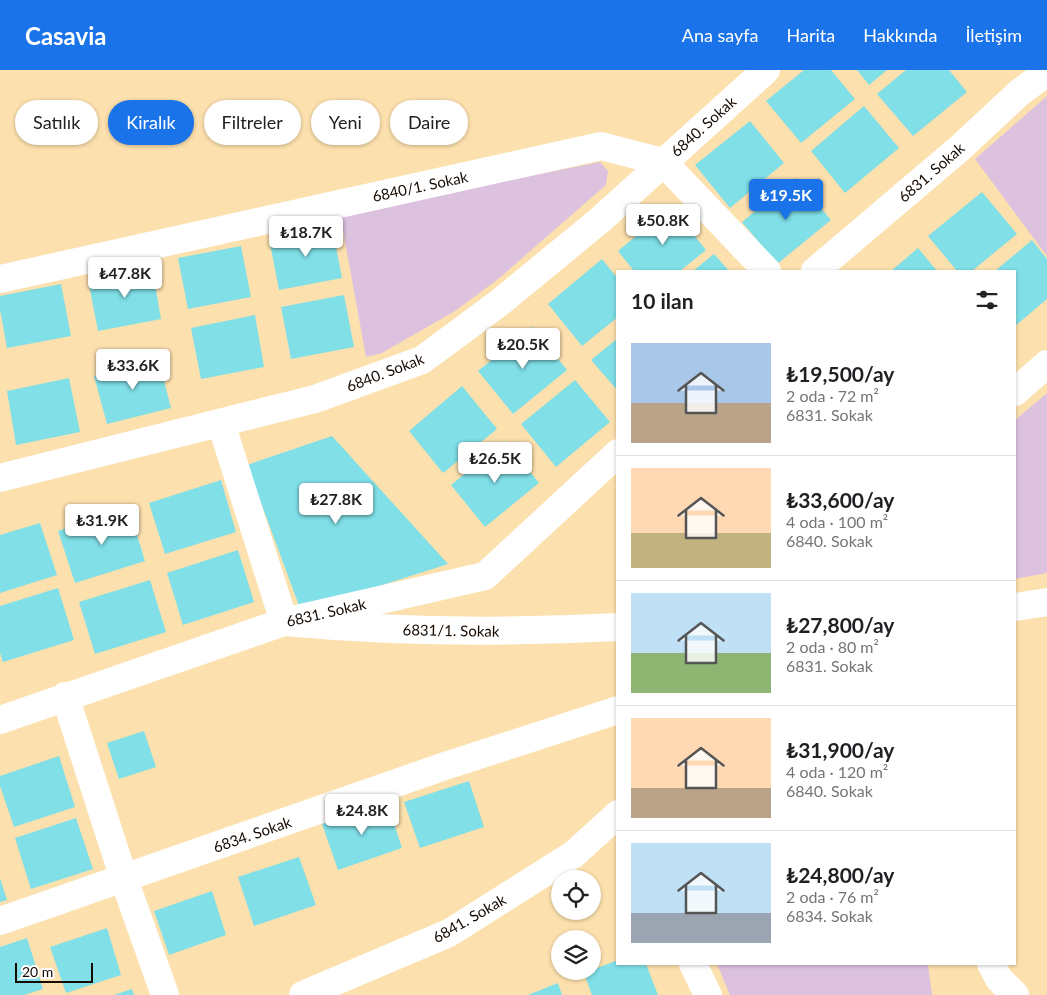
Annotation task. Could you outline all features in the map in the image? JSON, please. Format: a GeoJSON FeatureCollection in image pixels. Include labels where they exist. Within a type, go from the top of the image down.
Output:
{"type":"FeatureCollection","features":[{"type":"Feature","properties":{"kind":"street","name":"6840. Sokak"},"geometry":{"type":"LineString","coordinates":[[0,478],[315,398],[422,360],[499,303],[600,220],[766,70]]}},
{"type":"Feature","properties":{"kind":"street","name":"6831. Sokak"},"geometry":{"type":"LineString","coordinates":[[816,270],[960,148],[1019,93],[1047,72]]}},
{"type":"Feature","properties":{"kind":"street","name":"6840/1. Sokak"},"geometry":{"type":"LineString","coordinates":[[0,279],[601,146],[663,162]]}},
{"type":"Feature","properties":{"kind":"street"},"geometry":{"type":"LineString","coordinates":[[663,162],[766,270]]}},
{"type":"Feature","properties":{"kind":"street"},"geometry":{"type":"LineString","coordinates":[[1016,391],[1047,364]]}},
{"type":"Feature","properties":{"kind":"street"},"geometry":{"type":"LineString","coordinates":[[221,423],[284,622]]}},
{"type":"Feature","properties":{"kind":"street","name":"6831. Sokak"},"geometry":{"type":"LineString","coordinates":[[0,720],[284,622],[485,576],[616,455]]}},
{"type":"Feature","properties":{"kind":"street"},"geometry":{"type":"LineString","coordinates":[[1016,607],[1047,602]]}},
{"type":"Feature","properties":{"kind":"street","name":"6831/1. Sokak"},"geometry":{"type":"LineString","coordinates":[[284,622],[337,627],[424,630],[550,630],[616,627]]}},
{"type":"Feature","properties":{"kind":"street"},"geometry":{"type":"LineString","coordinates":[[65,696],[124,879],[164,995]]}},
{"type":"Feature","properties":{"kind":"street","name":"6834. Sokak"},"geometry":{"type":"LineString","coordinates":[[0,921],[445,766],[616,711]]}},
{"type":"Feature","properties":{"kind":"street","name":"6841. Sokak"},"geometry":{"type":"LineString","coordinates":[[303,995],[449,933],[574,854],[616,816]]}},
{"type":"Feature","properties":{"kind":"street"},"geometry":{"type":"LineString","coordinates":[[693,965],[708,995]]}},
{"type":"Feature","properties":{"kind":"street"},"geometry":{"type":"LineString","coordinates":[[992,965],[999,979],[1015,995]]}},
{"type":"Feature","properties":{"kind":"shaded area"},"geometry":{"type":"Polygon","coordinates":[[[1047,96],[1047,256],[975,159],[1047,96]]]}},
{"type":"Feature","properties":{"kind":"shaded area"},"geometry":{"type":"Polygon","coordinates":[[[600,162],[608,171],[606,185],[497,280],[455,311],[382,353],[366,357],[340,214],[600,162]]]}},
{"type":"Feature","properties":{"kind":"shaded area"},"geometry":{"type":"Polygon","coordinates":[[[1047,393],[1047,573],[1016,579],[1016,419],[1047,393]]]}},
{"type":"Feature","properties":{"kind":"shaded area"},"geometry":{"type":"Polygon","coordinates":[[[717,965],[928,965],[932,995],[730,995],[717,965]]]}},
{"type":"Feature","properties":{"kind":"building"},"geometry":{"type":"Polygon","coordinates":[[[804,70],[831,70],[855,99],[801,143],[766,101],[804,70]]]}},
{"type":"Feature","properties":{"kind":"building"},"geometry":{"type":"Polygon","coordinates":[[[857,70],[887,70],[869,85],[857,70]]]}},
{"type":"Feature","properties":{"kind":"building"},"geometry":{"type":"Polygon","coordinates":[[[906,70],[949,70],[967,92],[913,136],[877,94],[906,70]]]}},
{"type":"Feature","properties":{"kind":"building"},"geometry":{"type":"Polygon","coordinates":[[[864,106],[899,148],[845,193],[811,151],[864,106]]]}},
{"type":"Feature","properties":{"kind":"building"},"geometry":{"type":"Polygon","coordinates":[[[750,121],[784,163],[730,208],[695,165],[750,121]]]}},
{"type":"Feature","properties":{"kind":"building"},"geometry":{"type":"Polygon","coordinates":[[[796,178],[831,220],[777,264],[742,222],[796,178]]]}},
{"type":"Feature","properties":{"kind":"building"},"geometry":{"type":"Polygon","coordinates":[[[982,192],[1017,234],[973,270],[956,270],[928,236],[982,192]]]}},
{"type":"Feature","properties":{"kind":"building"},"geometry":{"type":"Polygon","coordinates":[[[671,207],[706,250],[681,270],[633,270],[618,251],[671,207]]]}},
{"type":"Feature","properties":{"kind":"building"},"geometry":{"type":"Polygon","coordinates":[[[332,226],[342,278],[279,290],[269,238],[332,226]]]}},
{"type":"Feature","properties":{"kind":"building"},"geometry":{"type":"Polygon","coordinates":[[[1032,240],[1047,259],[1047,299],[1016,325],[1016,270],[996,270],[1032,240]]]}},
{"type":"Feature","properties":{"kind":"building"},"geometry":{"type":"Polygon","coordinates":[[[241,246],[251,297],[188,309],[178,258],[241,246]]]}},
{"type":"Feature","properties":{"kind":"building"},"geometry":{"type":"Polygon","coordinates":[[[918,248],[936,270],[892,270],[918,248]]]}},
{"type":"Feature","properties":{"kind":"building"},"geometry":{"type":"Polygon","coordinates":[[[714,254],[728,270],[694,270],[714,254]]]}},
{"type":"Feature","properties":{"kind":"building"},"geometry":{"type":"Polygon","coordinates":[[[602,259],[616,276],[616,319],[582,346],[548,304],[602,259]]]}},
{"type":"Feature","properties":{"kind":"building"},"geometry":{"type":"Polygon","coordinates":[[[152,267],[161,319],[98,331],[88,280],[152,267]]]}},
{"type":"Feature","properties":{"kind":"building"},"geometry":{"type":"Polygon","coordinates":[[[61,284],[71,336],[7,348],[0,310],[0,296],[61,284]]]}},
{"type":"Feature","properties":{"kind":"building"},"geometry":{"type":"Polygon","coordinates":[[[344,295],[354,347],[291,359],[281,307],[344,295]]]}},
{"type":"Feature","properties":{"kind":"building"},"geometry":{"type":"Polygon","coordinates":[[[255,315],[264,367],[201,379],[191,328],[255,315]]]}},
{"type":"Feature","properties":{"kind":"building"},"geometry":{"type":"Polygon","coordinates":[[[532,327],[567,370],[513,414],[478,371],[532,327]]]}},
{"type":"Feature","properties":{"kind":"building"},"geometry":{"type":"Polygon","coordinates":[[[616,340],[616,389],[591,360],[616,340]]]}},
{"type":"Feature","properties":{"kind":"building"},"geometry":{"type":"Polygon","coordinates":[[[158,358],[171,408],[107,424],[94,376],[158,358]]]}},
{"type":"Feature","properties":{"kind":"building"},"geometry":{"type":"Polygon","coordinates":[[[69,378],[80,432],[16,445],[7,391],[69,378]]]}},
{"type":"Feature","properties":{"kind":"building"},"geometry":{"type":"Polygon","coordinates":[[[575,380],[610,422],[556,467],[521,424],[575,380]]]}},
{"type":"Feature","properties":{"kind":"building"},"geometry":{"type":"Polygon","coordinates":[[[462,386],[497,429],[443,473],[409,431],[462,386]]]}},
{"type":"Feature","properties":{"kind":"building"},"geometry":{"type":"Polygon","coordinates":[[[332,436],[448,564],[301,611],[247,465],[332,436]]]}},
{"type":"Feature","properties":{"kind":"building"},"geometry":{"type":"Polygon","coordinates":[[[505,441],[539,483],[485,527],[451,485],[505,441]]]}},
{"type":"Feature","properties":{"kind":"building"},"geometry":{"type":"Polygon","coordinates":[[[221,480],[236,532],[165,554],[149,503],[221,480]]]}},
{"type":"Feature","properties":{"kind":"building"},"geometry":{"type":"Polygon","coordinates":[[[129,509],[145,561],[75,583],[58,531],[129,509]]]}},
{"type":"Feature","properties":{"kind":"building"},"geometry":{"type":"Polygon","coordinates":[[[40,523],[57,575],[0,593],[0,535],[40,523]]]}},
{"type":"Feature","properties":{"kind":"building"},"geometry":{"type":"Polygon","coordinates":[[[238,550],[254,602],[183,625],[167,573],[238,550]]]}},
{"type":"Feature","properties":{"kind":"building"},"geometry":{"type":"Polygon","coordinates":[[[150,580],[166,632],[95,654],[79,602],[150,580]]]}},
{"type":"Feature","properties":{"kind":"building"},"geometry":{"type":"Polygon","coordinates":[[[58,588],[74,640],[3,662],[0,653],[0,606],[58,588]]]}},
{"type":"Feature","properties":{"kind":"building"},"geometry":{"type":"Polygon","coordinates":[[[144,731],[156,767],[119,779],[107,743],[144,731]]]}},
{"type":"Feature","properties":{"kind":"building"},"geometry":{"type":"Polygon","coordinates":[[[59,756],[75,807],[14,827],[0,786],[0,776],[59,756]]]}},
{"type":"Feature","properties":{"kind":"building"},"geometry":{"type":"Polygon","coordinates":[[[469,781],[484,827],[420,848],[404,802],[469,781]]]}},
{"type":"Feature","properties":{"kind":"building"},"geometry":{"type":"Polygon","coordinates":[[[387,802],[402,848],[338,870],[322,824],[387,802]]]}},
{"type":"Feature","properties":{"kind":"building"},"geometry":{"type":"Polygon","coordinates":[[[76,818],[93,869],[31,889],[15,838],[76,818]]]}},
{"type":"Feature","properties":{"kind":"building"},"geometry":{"type":"Polygon","coordinates":[[[299,857],[316,905],[254,926],[238,877],[299,857]]]}},
{"type":"Feature","properties":{"kind":"building"},"geometry":{"type":"Polygon","coordinates":[[[0,878],[7,900],[0,902],[0,878]]]}},
{"type":"Feature","properties":{"kind":"building"},"geometry":{"type":"Polygon","coordinates":[[[212,891],[226,935],[169,955],[154,911],[212,891]]]}},
{"type":"Feature","properties":{"kind":"building"},"geometry":{"type":"Polygon","coordinates":[[[107,928],[121,975],[66,993],[50,947],[107,928]]]}},
{"type":"Feature","properties":{"kind":"building"},"geometry":{"type":"Polygon","coordinates":[[[27,938],[43,989],[24,995],[0,995],[0,947],[27,938]]]}},
{"type":"Feature","properties":{"kind":"building"},"geometry":{"type":"Polygon","coordinates":[[[616,961],[616,965],[646,965],[658,995],[592,995],[587,980],[601,980],[601,967],[616,961]]]}},
{"type":"Feature","properties":{"kind":"building"},"geometry":{"type":"Polygon","coordinates":[[[558,983],[562,995],[528,995],[558,983]]]}},
{"type":"Feature","properties":{"kind":"building"},"geometry":{"type":"Polygon","coordinates":[[[132,989],[134,995],[114,995],[132,989]]]}}]}
